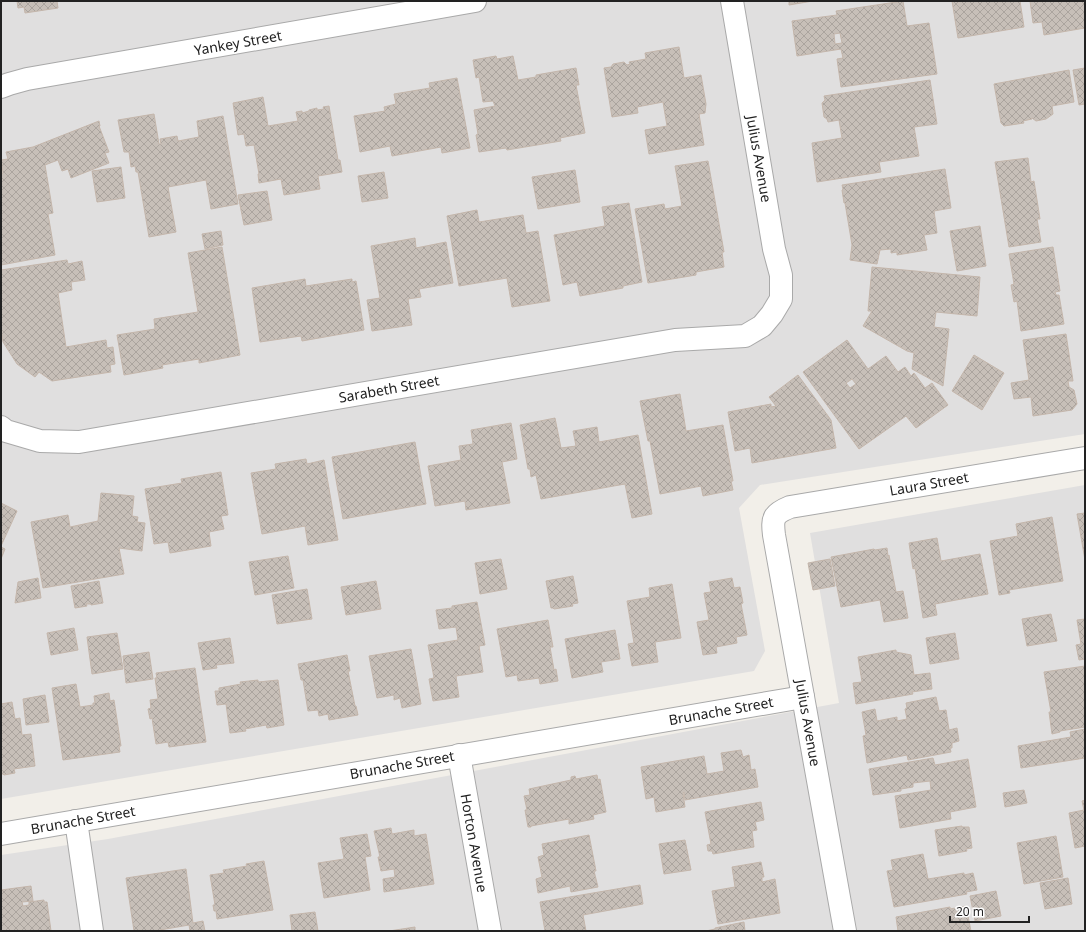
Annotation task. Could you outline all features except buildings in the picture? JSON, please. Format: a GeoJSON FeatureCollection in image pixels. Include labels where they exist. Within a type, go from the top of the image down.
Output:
{"type":"FeatureCollection","features":[{"type":"Feature","properties":{"kind":"street","name":"Yankey Street"},"geometry":{"type":"LineString","coordinates":[[1,87],[27,79],[475,1]]}},
{"type":"Feature","properties":{"kind":"street","name":"Julius Avenue"},"geometry":{"type":"LineString","coordinates":[[732,1],[774,249],[781,275],[781,299],[772,314]]}},
{"type":"Feature","properties":{"kind":"street","name":"Sarabeth Street"},"geometry":{"type":"LineString","coordinates":[[1,427],[6,431],[40,441],[79,442],[674,340],[746,336],[762,326],[772,314]]}},
{"type":"Feature","properties":{"kind":"street","name":"Laura Street"},"geometry":{"type":"LineString","coordinates":[[775,516],[781,510],[790,507],[1085,458]]}},
{"type":"Feature","properties":{"kind":"street","name":"Julius Avenue"},"geometry":{"type":"LineString","coordinates":[[775,516],[773,526],[774,535],[845,931]]}},
{"type":"Feature","properties":{"kind":"street","name":"Brunache Street"},"geometry":{"type":"LineString","coordinates":[[1,834],[803,697]]}},
{"type":"Feature","properties":{"kind":"street","name":"Horton Avenue"},"geometry":{"type":"LineString","coordinates":[[459,756],[490,931]]}},
{"type":"Feature","properties":{"kind":"street"},"geometry":{"type":"LineString","coordinates":[[76,821],[92,931]]}},
{"type":"Feature","properties":{"kind":"shaded area"},"geometry":{"type":"Polygon","coordinates":[[[1,1],[1085,1],[1085,434],[760,485],[739,508],[765,651],[754,671],[1,799],[1,1]]]}},
{"type":"Feature","properties":{"kind":"shaded area"},"geometry":{"type":"Polygon","coordinates":[[[1085,485],[1085,931],[1,931],[1,855],[108,839],[839,703],[810,533],[1085,485]]]}}]}
